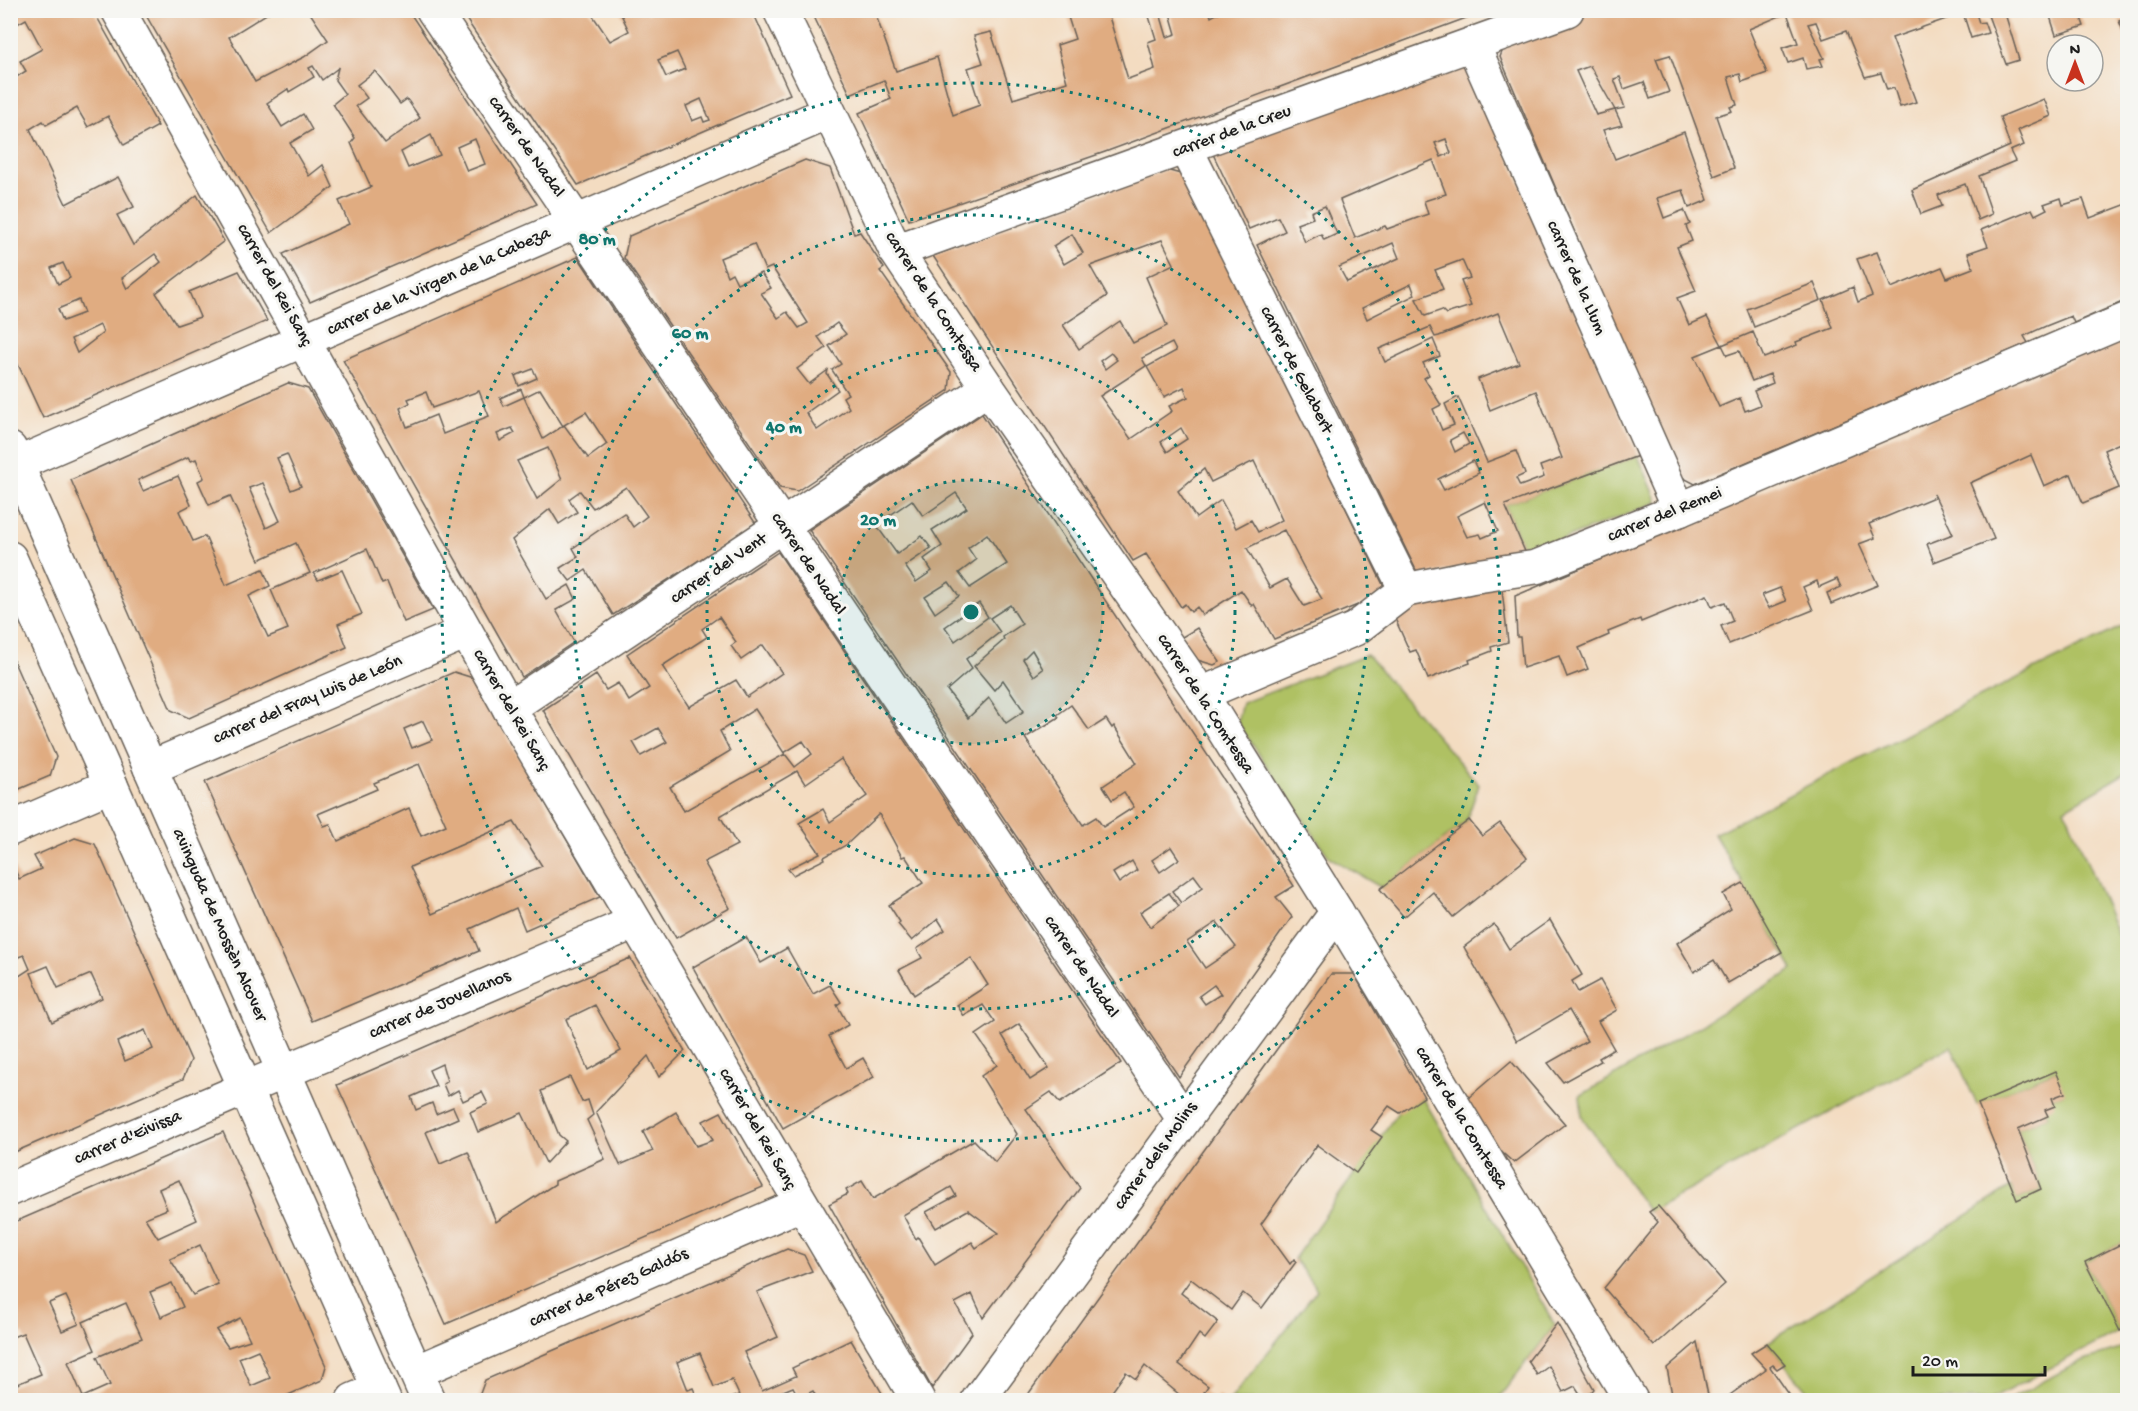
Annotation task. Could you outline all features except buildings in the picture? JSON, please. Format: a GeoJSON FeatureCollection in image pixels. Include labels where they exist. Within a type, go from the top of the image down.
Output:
{"type":"FeatureCollection","features":[{"type":"Feature","properties":{"kind":"street","name":"carrer del Rei Sanç"},"geometry":{"type":"LineString","coordinates":[[118,10],[305,340],[509,708],[918,1401]]}},
{"type":"Feature","properties":{"kind":"street","name":"carrer de Nadal"},"geometry":{"type":"LineString","coordinates":[[433,10],[578,221],[1183,1118]]}},
{"type":"Feature","properties":{"kind":"street","name":"carrer de la Comtessa"},"geometry":{"type":"LineString","coordinates":[[780,10],[896,251],[988,388],[1202,694],[1337,912],[1631,1401]]}},
{"type":"Feature","properties":{"kind":"street","name":"carrer de la Creu"},"geometry":{"type":"LineString","coordinates":[[896,251],[1186,149],[1567,10]]}},
{"type":"Feature","properties":{"kind":"street","name":"carrer de la Llum"},"geometry":{"type":"LineString","coordinates":[[1473,45],[1679,510]]}},
{"type":"Feature","properties":{"kind":"street","name":"carrer de la Virgen de la Cabeza"},"geometry":{"type":"LineString","coordinates":[[14,457],[305,340],[828,112]]}},
{"type":"Feature","properties":{"kind":"street","name":"carrer de Gelabert"},"geometry":{"type":"LineString","coordinates":[[1186,149],[1406,591]]}},
{"type":"Feature","properties":{"kind":"street","name":"carrer del Remei"},"geometry":{"type":"LineString","coordinates":[[1202,694],[1355,629],[1406,591],[1470,577],[1536,567],[1679,510],[2127,319]]}},
{"type":"Feature","properties":{"kind":"street","name":"carrer del Vent"},"geometry":{"type":"LineString","coordinates":[[509,708],[988,388]]}},
{"type":"Feature","properties":{"kind":"street","name":"avinguda de Mossèn Alcover"},"geometry":{"type":"LineString","coordinates":[[14,457],[422,1386]]}},
{"type":"Feature","properties":{"kind":"street"},"geometry":{"type":"LineString","coordinates":[[10,558],[245,1088],[372,1397]]}},
{"type":"Feature","properties":{"kind":"street","name":"carrer del Fray Luis de León"},"geometry":{"type":"LineString","coordinates":[[150,768],[466,632]]}},
{"type":"Feature","properties":{"kind":"street"},"geometry":{"type":"LineString","coordinates":[[10,829],[111,785]]}},
{"type":"Feature","properties":{"kind":"street","name":"carrer dels Molins"},"geometry":{"type":"LineString","coordinates":[[978,1401],[1183,1118],[1337,912]]}},
{"type":"Feature","properties":{"kind":"street","name":"carrer de Jovellanos"},"geometry":{"type":"LineString","coordinates":[[245,1088],[635,922]]}},
{"type":"Feature","properties":{"kind":"street","name":"carrer d'Eivissa"},"geometry":{"type":"LineString","coordinates":[[10,1189],[245,1088]]}},
{"type":"Feature","properties":{"kind":"street","name":"carrer de Pérez Galdós"},"geometry":{"type":"LineString","coordinates":[[422,1386],[801,1203]]}},
{"type":"Feature","properties":{"kind":"green space"},"geometry":{"type":"Polygon","coordinates":[[[1638,456],[1658,502],[1526,554],[1505,505],[1638,456]]]}},
{"type":"Feature","properties":{"kind":"green space"},"geometry":{"type":"Polygon","coordinates":[[[2127,624],[2127,772],[2065,809],[2127,957],[2127,1241],[2085,1262],[2120,1331],[1990,1400],[1815,1400],[1767,1343],[2011,1187],[2017,1200],[2041,1189],[2018,1129],[2048,1116],[2045,1110],[2052,1098],[2064,1093],[2055,1071],[1977,1105],[1951,1046],[1649,1212],[1582,1117],[1580,1096],[1793,970],[1714,834],[1959,707],[2127,624]]]}},
{"type":"Feature","properties":{"kind":"green space"},"geometry":{"type":"Polygon","coordinates":[[[1367,655],[1479,785],[1466,822],[1382,888],[1329,857],[1237,722],[1242,703],[1367,655]]]}},
{"type":"Feature","properties":{"kind":"green space"},"geometry":{"type":"Polygon","coordinates":[[[1423,1098],[1555,1325],[1497,1400],[1230,1400],[1317,1290],[1294,1259],[1398,1112],[1423,1098]]]}},
{"type":"Feature","properties":{"kind":"green space"},"geometry":{"type":"Polygon","coordinates":[[[2127,1347],[2127,1400],[2009,1400],[2081,1361],[2127,1347]]]}}]}
